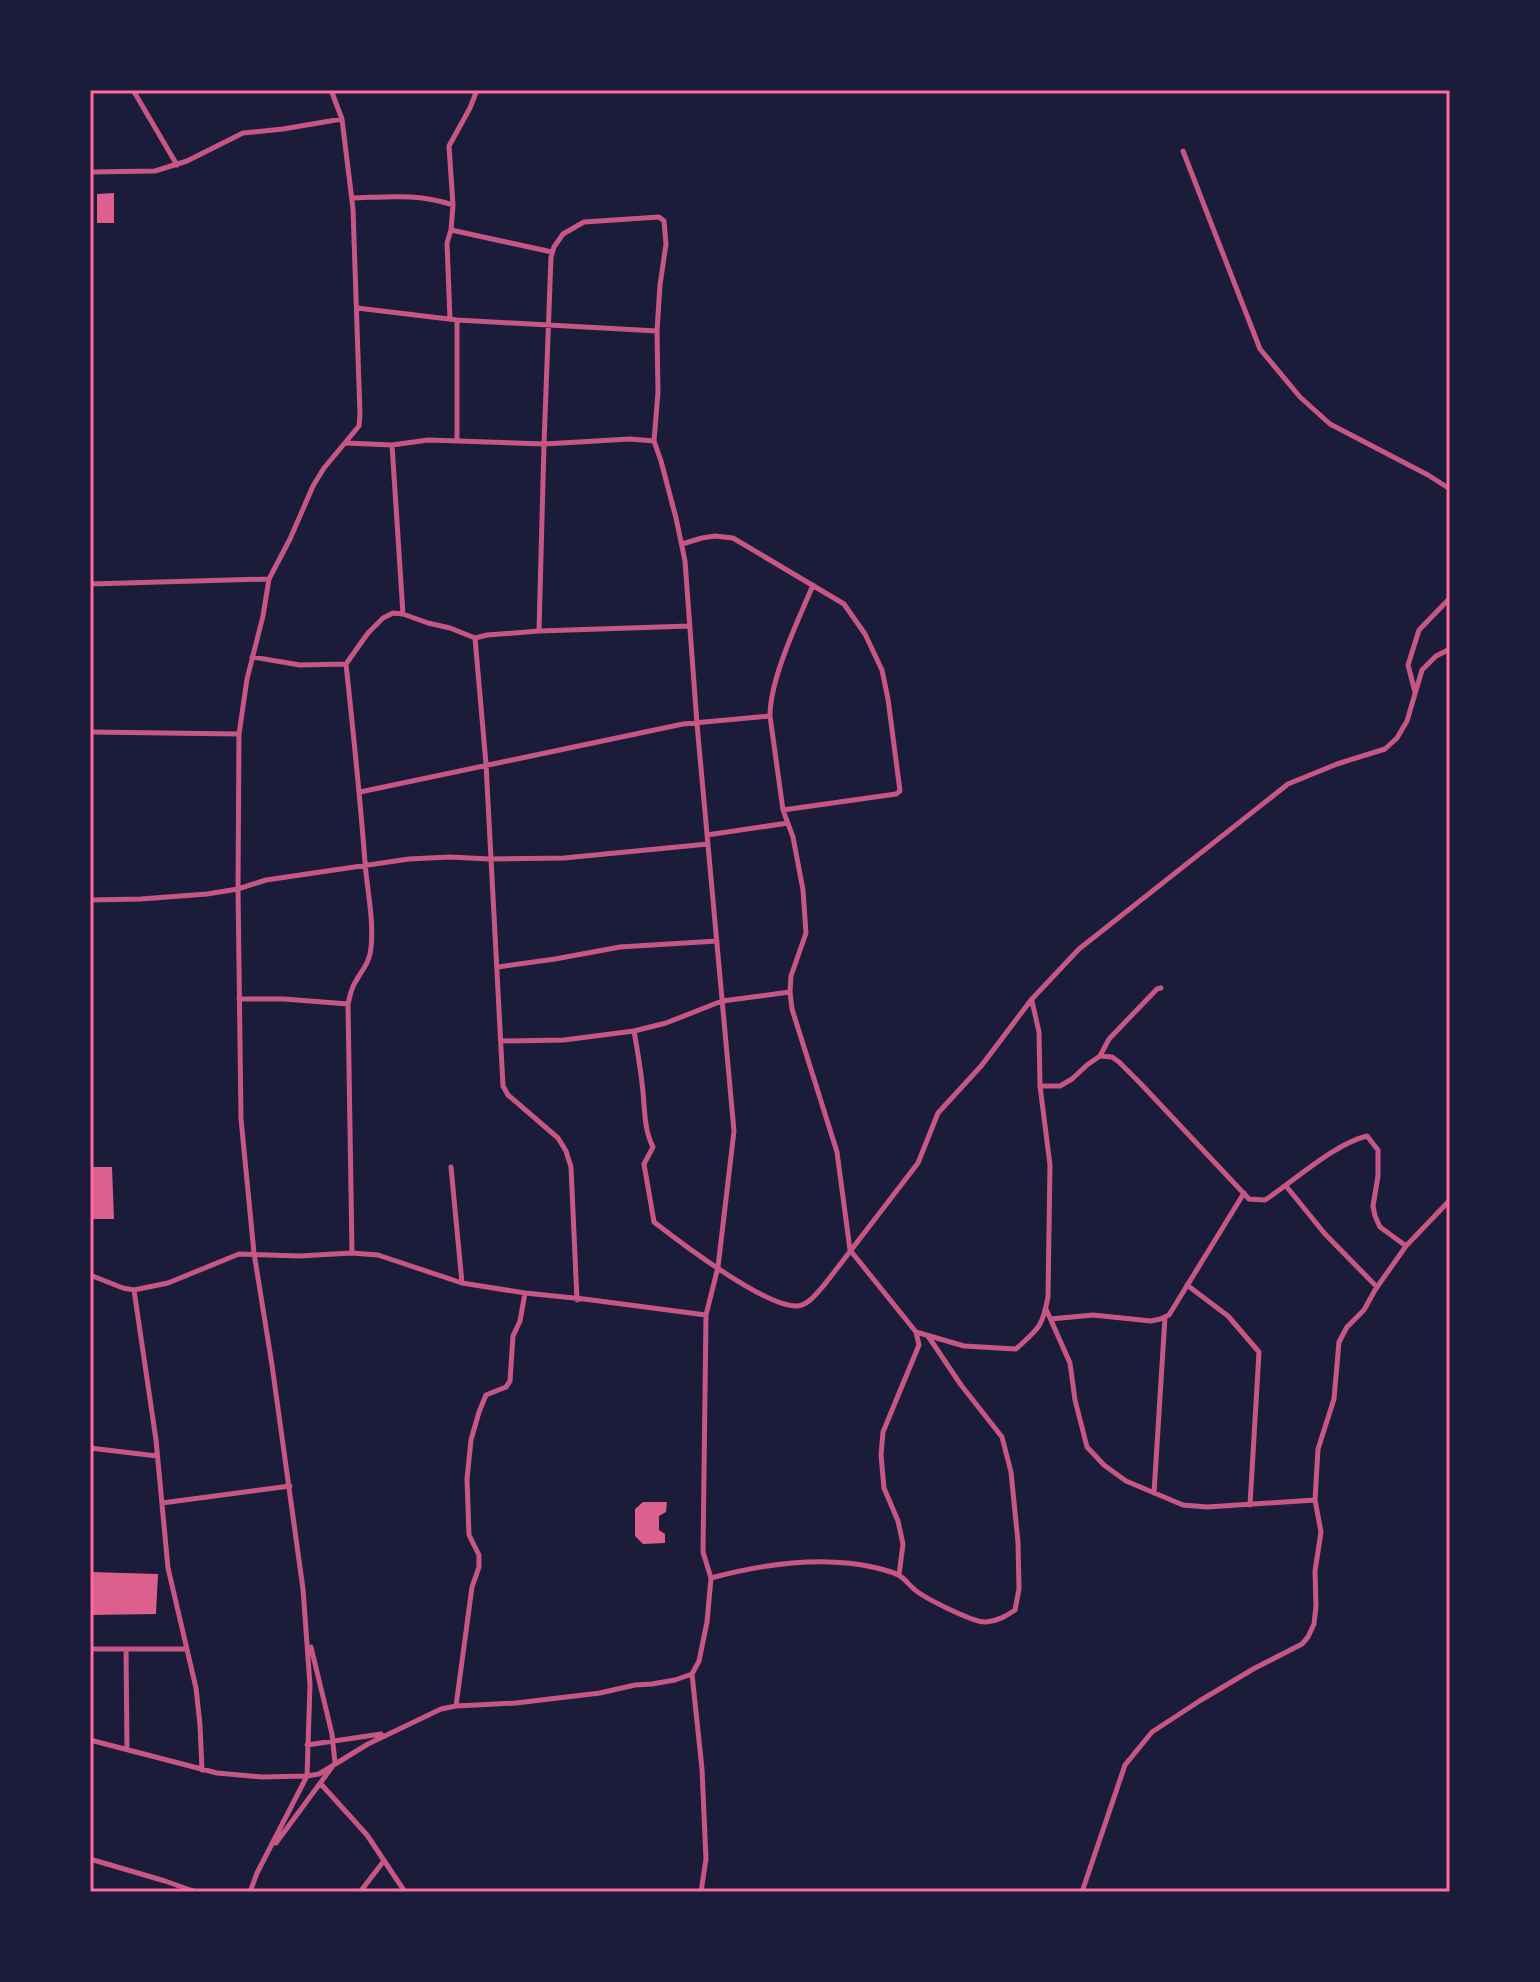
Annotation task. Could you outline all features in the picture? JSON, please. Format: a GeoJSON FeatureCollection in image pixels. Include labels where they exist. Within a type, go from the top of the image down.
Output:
{"type":"FeatureCollection","features":[{"type":"Feature","properties":{"kind":"street"},"geometry":{"type":"LineString","coordinates":[[133,90],[177,165]]}},
{"type":"Feature","properties":{"kind":"street"},"geometry":{"type":"LineString","coordinates":[[250,1892],[307,1776],[310,1685],[308,1634],[290,1486],[254,1253],[241,1119],[239,734],[269,579],[313,486],[359,426],[352,198],[342,119],[331,90]]}},
{"type":"Feature","properties":{"kind":"street"},"geometry":{"type":"LineString","coordinates":[[457,441],[454,319],[447,243],[453,205],[449,146],[477,90]]}},
{"type":"Feature","properties":{"kind":"street"},"geometry":{"type":"LineString","coordinates":[[90,172],[155,171],[177,165],[243,133],[342,119]]}},
{"type":"Feature","properties":{"kind":"street"},"geometry":{"type":"LineString","coordinates":[[1183,151],[1260,349],[1300,397],[1330,424],[1450,489]]}},
{"type":"Feature","properties":{"kind":"street"},"geometry":{"type":"LineString","coordinates":[[352,198],[422,197],[453,205]]}},
{"type":"Feature","properties":{"kind":"street"},"geometry":{"type":"LineString","coordinates":[[539,631],[552,252],[563,234],[584,222],[659,217],[664,221],[666,244],[657,331],[654,441],[685,561],[734,1131],[718,1267],[706,1315],[703,1552],[711,1578],[704,1640],[692,1674],[706,1844],[701,1892]]}},
{"type":"Feature","properties":{"kind":"street"},"geometry":{"type":"LineString","coordinates":[[451,230],[552,252]]}},
{"type":"Feature","properties":{"kind":"street"},"geometry":{"type":"LineString","coordinates":[[357,308],[454,319],[657,331]]}},
{"type":"Feature","properties":{"kind":"street"},"geometry":{"type":"LineString","coordinates":[[346,443],[392,445],[428,440],[544,444],[630,439],[654,441]]}},
{"type":"Feature","properties":{"kind":"street"},"geometry":{"type":"LineString","coordinates":[[392,445],[403,614]]}},
{"type":"Feature","properties":{"kind":"street"},"geometry":{"type":"LineString","coordinates":[[682,544],[715,536],[733,538],[844,604],[865,634],[882,670],[900,791],[783,810]]}},
{"type":"Feature","properties":{"kind":"street"},"geometry":{"type":"LineString","coordinates":[[90,584],[269,579]]}},
{"type":"Feature","properties":{"kind":"street"},"geometry":{"type":"LineString","coordinates":[[813,585],[795,626],[770,701],[783,810],[793,837],[803,890],[806,933],[791,976],[790,992],[792,1009],[837,1152],[850,1250],[916,1332],[919,1345],[883,1432],[881,1455],[884,1488],[898,1521],[903,1544],[899,1575]]}},
{"type":"Feature","properties":{"kind":"street"},"geometry":{"type":"LineString","coordinates":[[1415,693],[1408,665],[1419,630],[1450,598]]}},
{"type":"Feature","properties":{"kind":"street"},"geometry":{"type":"LineString","coordinates":[[352,1253],[348,1004],[351,991],[365,969],[371,951],[372,927],[346,664],[368,633],[393,613],[475,638],[539,631],[689,626]]}},
{"type":"Feature","properties":{"kind":"street"},"geometry":{"type":"LineString","coordinates":[[475,638],[486,764],[503,1086],[508,1095],[558,1138],[566,1151],[571,1167],[577,1300]]}},
{"type":"Feature","properties":{"kind":"street"},"geometry":{"type":"LineString","coordinates":[[634,1031],[648,1139],[653,1147],[644,1164],[654,1222],[763,1296],[798,1307],[807,1303],[918,1163],[938,1113],[982,1065],[1031,1000],[1079,949],[1288,784],[1385,749],[1397,738],[1407,721],[1422,670],[1436,656],[1450,649]]}},
{"type":"Feature","properties":{"kind":"street"},"geometry":{"type":"LineString","coordinates":[[252,657],[300,665],[346,664]]}},
{"type":"Feature","properties":{"kind":"street"},"geometry":{"type":"LineString","coordinates":[[360,792],[683,724],[770,716]]}},
{"type":"Feature","properties":{"kind":"street"},"geometry":{"type":"LineString","coordinates":[[90,732],[239,734]]}},
{"type":"Feature","properties":{"kind":"street"},"geometry":{"type":"LineString","coordinates":[[707,835],[788,823]]}},
{"type":"Feature","properties":{"kind":"street"},"geometry":{"type":"LineString","coordinates":[[90,900],[207,894],[266,880],[365,865],[450,857],[564,858],[708,844]]}},
{"type":"Feature","properties":{"kind":"street"},"geometry":{"type":"LineString","coordinates":[[498,967],[620,947],[717,941]]}},
{"type":"Feature","properties":{"kind":"street"},"geometry":{"type":"LineString","coordinates":[[1040,1086],[1060,1086],[1072,1079],[1100,1056],[1109,1039],[1161,988]]}},
{"type":"Feature","properties":{"kind":"street"},"geometry":{"type":"LineString","coordinates":[[501,1041],[564,1040],[634,1031],[666,1023],[722,1001],[790,992]]}},
{"type":"Feature","properties":{"kind":"street"},"geometry":{"type":"LineString","coordinates":[[239,999],[348,1004]]}},
{"type":"Feature","properties":{"kind":"street"},"geometry":{"type":"LineString","coordinates":[[916,1332],[964,1346],[1016,1349],[1039,1328],[1044,1318],[1048,1297],[1050,1165],[1040,1086],[1041,1048],[1031,1000]]}},
{"type":"Feature","properties":{"kind":"street"},"geometry":{"type":"LineString","coordinates":[[1100,1056],[1112,1057],[1119,1062],[1249,1199],[1265,1200],[1327,1156],[1367,1136],[1378,1150],[1373,1206],[1375,1216],[1380,1227],[1406,1246]]}},
{"type":"Feature","properties":{"kind":"street"},"geometry":{"type":"LineString","coordinates":[[451,1167],[462,1283]]}},
{"type":"Feature","properties":{"kind":"street"},"geometry":{"type":"LineString","coordinates":[[1286,1186],[1325,1234],[1377,1287]]}},
{"type":"Feature","properties":{"kind":"street"},"geometry":{"type":"LineString","coordinates":[[1051,1319],[1093,1315],[1151,1321],[1169,1315],[1244,1193]]}},
{"type":"Feature","properties":{"kind":"street"},"geometry":{"type":"LineString","coordinates":[[1082,1892],[1125,1765],[1152,1732],[1308,1637],[1314,1624],[1315,1571],[1321,1532],[1315,1500],[1318,1449],[1334,1399],[1339,1342],[1406,1246],[1450,1200]]}},
{"type":"Feature","properties":{"kind":"street"},"geometry":{"type":"LineString","coordinates":[[90,1275],[134,1290],[168,1283],[239,1254],[352,1253],[378,1255],[462,1283],[706,1315]]}},
{"type":"Feature","properties":{"kind":"street"},"geometry":{"type":"LineString","coordinates":[[1187,1285],[1228,1316],[1259,1352],[1250,1505]]}},
{"type":"Feature","properties":{"kind":"street"},"geometry":{"type":"LineString","coordinates":[[134,1290],[157,1456],[168,1568],[196,1688],[202,1770]]}},
{"type":"Feature","properties":{"kind":"street"},"geometry":{"type":"LineString","coordinates":[[456,1706],[470,1600],[479,1567],[479,1555],[469,1535],[467,1514],[471,1440],[486,1395],[506,1387],[510,1381],[513,1336],[520,1321],[525,1293]]}},
{"type":"Feature","properties":{"kind":"street"},"geometry":{"type":"LineString","coordinates":[[1046,1308],[1070,1363],[1075,1400],[1087,1447],[1126,1481],[1183,1505],[1207,1507],[1315,1500]]}},
{"type":"Feature","properties":{"kind":"street"},"geometry":{"type":"LineString","coordinates":[[1154,1493],[1165,1317]]}},
{"type":"Feature","properties":{"kind":"street"},"geometry":{"type":"LineString","coordinates":[[711,1578],[769,1565],[815,1562],[856,1564],[899,1575],[915,1590],[946,1608],[983,1623],[1000,1620],[1015,1610],[1019,1589],[1018,1542],[1011,1472],[1002,1437],[928,1336]]}},
{"type":"Feature","properties":{"kind":"street"},"geometry":{"type":"LineString","coordinates":[[90,1448],[157,1456]]}},
{"type":"Feature","properties":{"kind":"street"},"geometry":{"type":"LineString","coordinates":[[162,1503],[290,1486]]}},
{"type":"Feature","properties":{"kind":"street"},"geometry":{"type":"LineString","coordinates":[[266,1857],[335,1763],[333,1741],[308,1634]]}},
{"type":"Feature","properties":{"kind":"street"},"geometry":{"type":"LineString","coordinates":[[90,1649],[186,1649]]}},
{"type":"Feature","properties":{"kind":"street"},"geometry":{"type":"LineString","coordinates":[[126,1649],[127,1749]]}},
{"type":"Feature","properties":{"kind":"street"},"geometry":{"type":"LineString","coordinates":[[90,1740],[202,1770],[262,1777],[307,1776],[319,1774],[390,1733],[441,1709],[600,1693],[675,1680],[692,1674]]}},
{"type":"Feature","properties":{"kind":"street"},"geometry":{"type":"LineString","coordinates":[[307,1745],[390,1733]]}},
{"type":"Feature","properties":{"kind":"street"},"geometry":{"type":"LineString","coordinates":[[320,1783],[367,1835],[405,1892]]}},
{"type":"Feature","properties":{"kind":"street"},"geometry":{"type":"LineString","coordinates":[[90,1859],[196,1892]]}},
{"type":"Feature","properties":{"kind":"street"},"geometry":{"type":"LineString","coordinates":[[360,1892],[383,1862]]}},
{"type":"Feature","properties":{"kind":"building"},"geometry":{"type":"Polygon","coordinates":[[[114,193],[114,223],[97,223],[97,194],[114,193]]]}},
{"type":"Feature","properties":{"kind":"building"},"geometry":{"type":"Polygon","coordinates":[[[90,1167],[112,1167],[114,1219],[90,1219],[90,1167]]]}},
{"type":"Feature","properties":{"kind":"building"},"geometry":{"type":"Polygon","coordinates":[[[643,1502],[667,1502],[666,1512],[659,1516],[659,1530],[665,1534],[665,1543],[643,1544],[635,1536],[635,1509],[643,1502]]]}},
{"type":"Feature","properties":{"kind":"building"},"geometry":{"type":"Polygon","coordinates":[[[90,1572],[158,1574],[156,1614],[90,1615],[90,1572]]]}}]}
